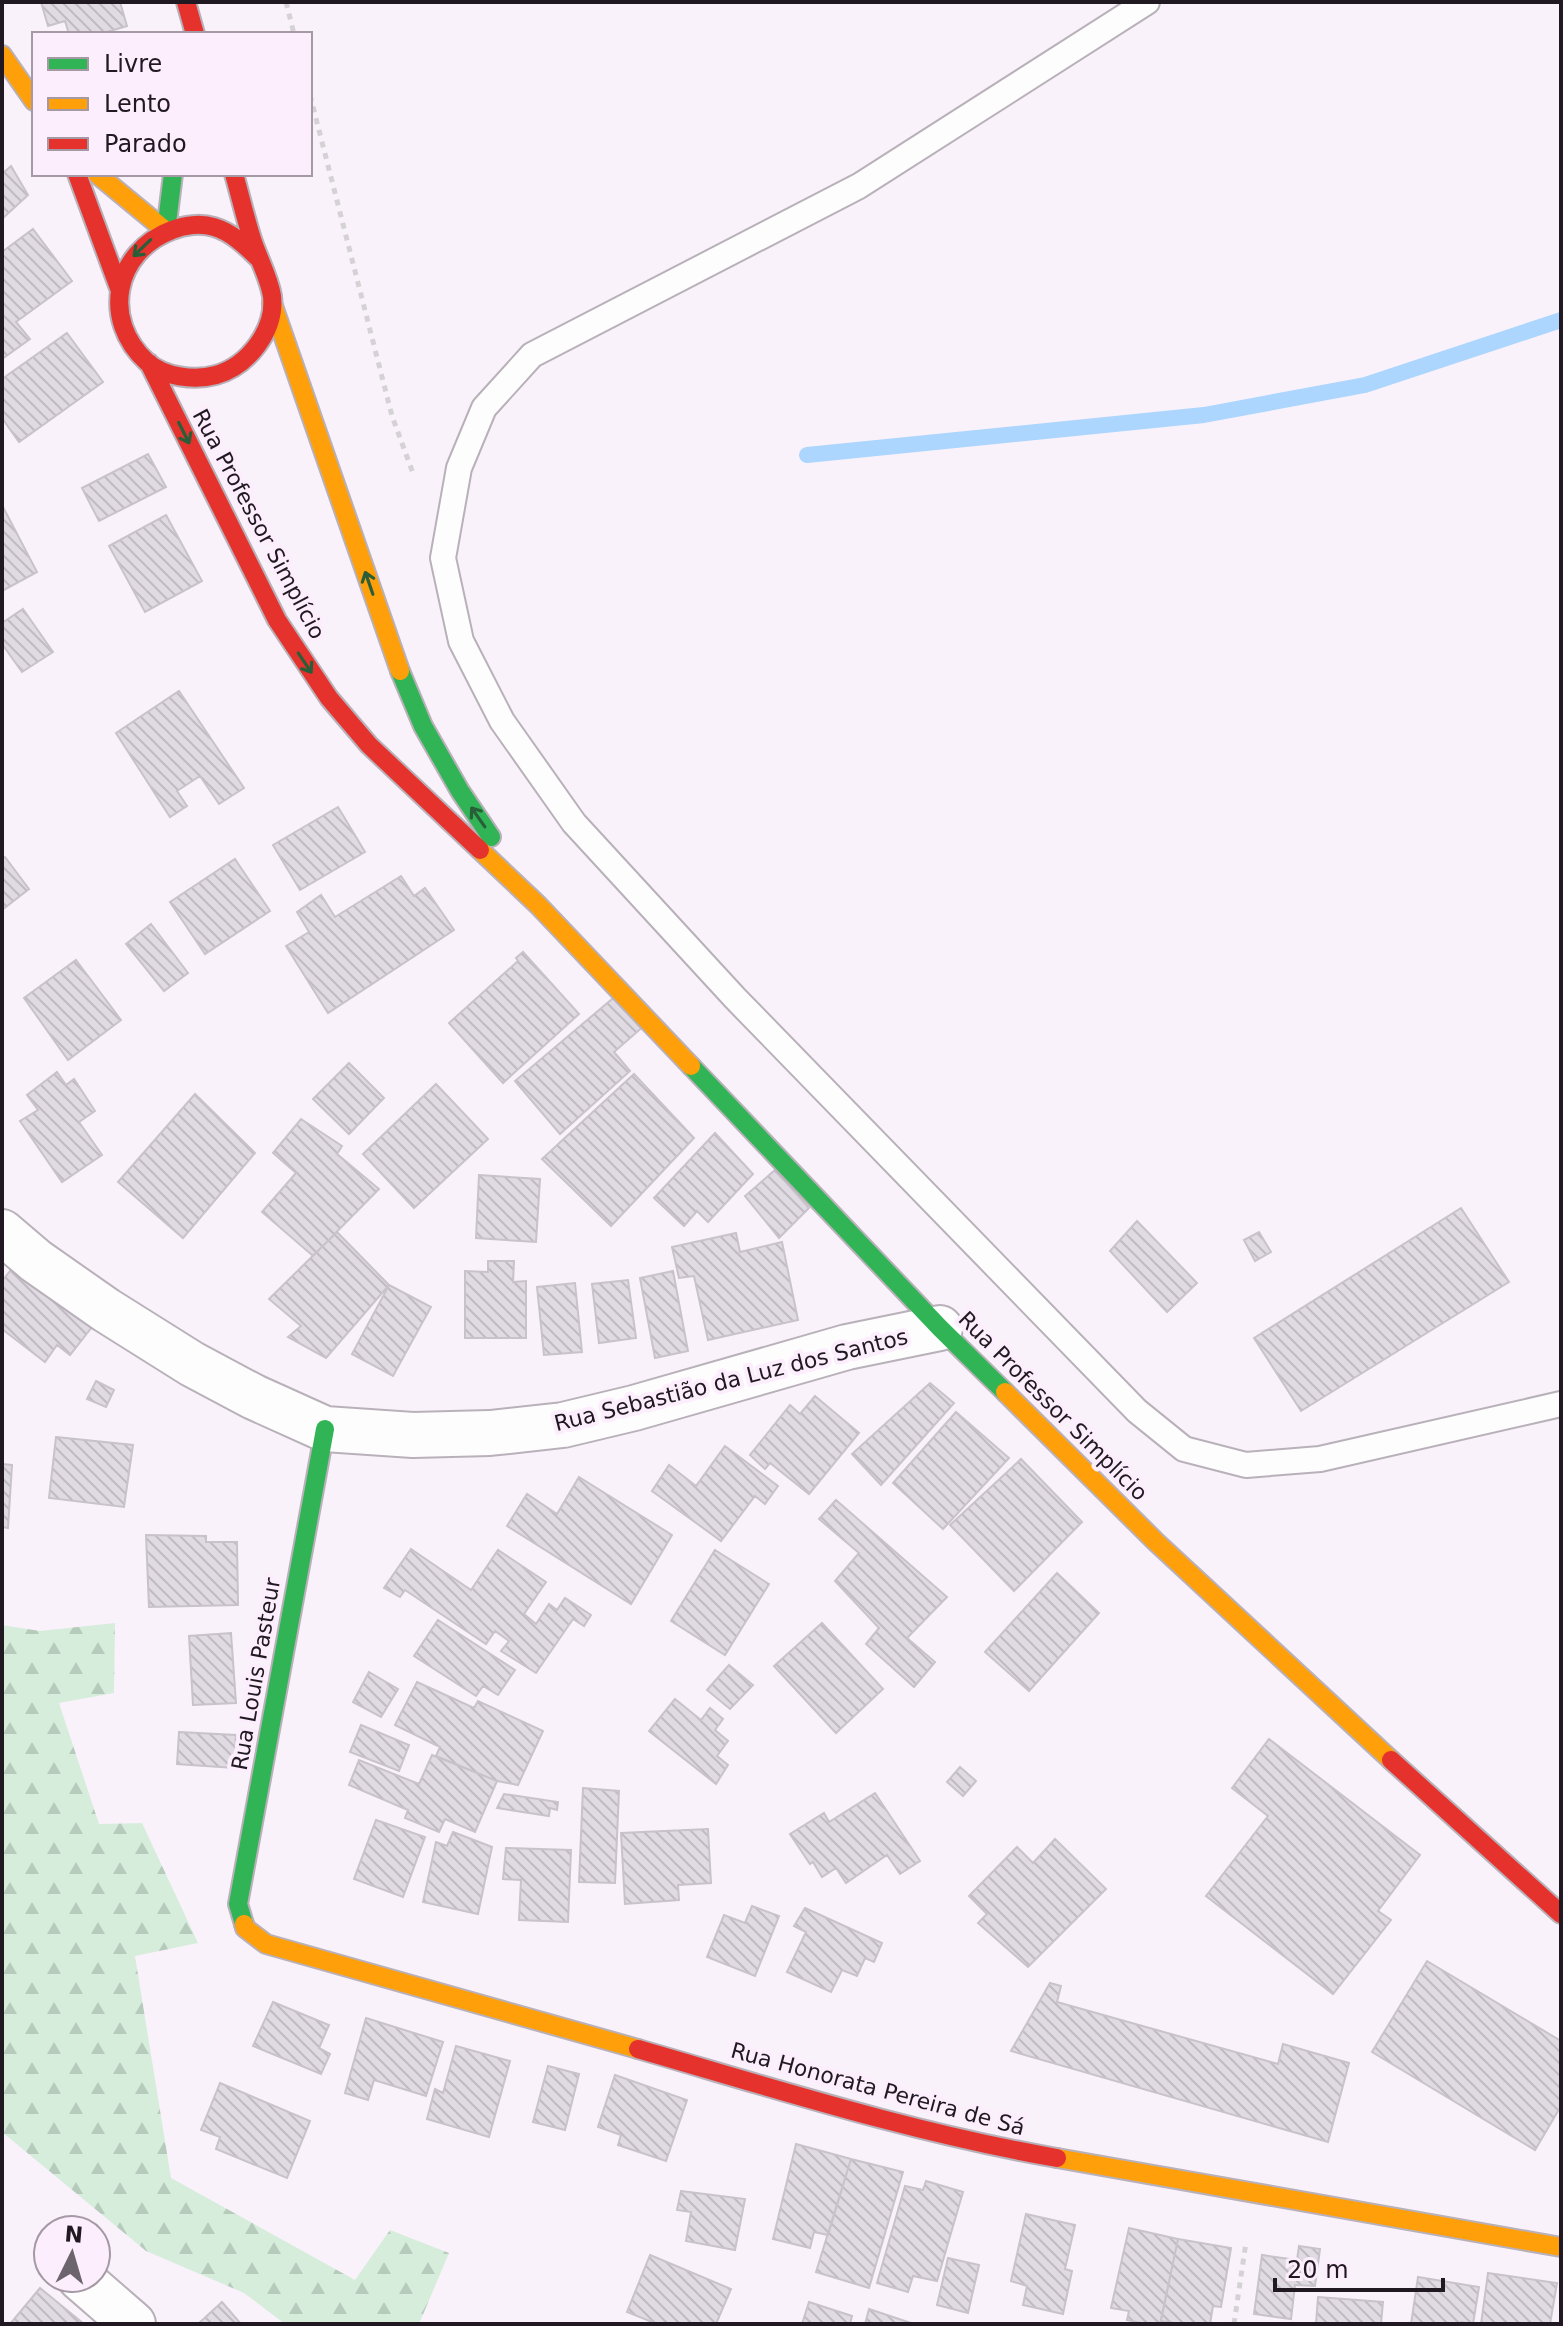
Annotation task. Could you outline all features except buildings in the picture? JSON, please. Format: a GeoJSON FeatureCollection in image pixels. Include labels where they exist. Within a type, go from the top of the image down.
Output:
{"type":"FeatureCollection","features":[{"type":"Feature","properties":{"kind":"street"},"geometry":{"type":"LineString","coordinates":[[186,2],[194,32]]}},
{"type":"Feature","properties":{"kind":"street"},"geometry":{"type":"LineString","coordinates":[[2,55],[32,98]]}},
{"type":"Feature","properties":{"kind":"street"},"geometry":{"type":"LineString","coordinates":[[78,176],[119,288]]}},
{"type":"Feature","properties":{"kind":"street"},"geometry":{"type":"LineString","coordinates":[[99,176],[166,231]]}},
{"type":"Feature","properties":{"kind":"street"},"geometry":{"type":"LineString","coordinates":[[166,231],[173,176]]}},
{"type":"Feature","properties":{"kind":"street"},"geometry":{"type":"LineString","coordinates":[[235,176],[258,258],[269,279],[272,303],[268,326],[256,347],[240,364],[218,375],[194,379],[170,375],[149,363],[134,349],[123,330],[118,310],[119,288],[127,264],[143,244],[166,231],[191,224],[217,228],[241,240],[258,258]]}},
{"type":"Feature","properties":{"kind":"street","name":"Rua Professor Simplício"},"geometry":{"type":"LineString","coordinates":[[272,303],[396,660],[423,726],[460,791],[538,905]]}},
{"type":"Feature","properties":{"kind":"street","name":"Rua Professor Simplício"},"geometry":{"type":"LineString","coordinates":[[149,363],[277,620],[329,698],[369,745],[538,905],[940,1328],[1156,1542],[1561,1914]]}},
{"type":"Feature","properties":{"kind":"street","name":"Rua Sebastião da Luz dos Santos"},"geometry":{"type":"LineString","coordinates":[[2,1232],[36,1261],[106,1310],[192,1364],[254,1397],[325,1429],[413,1435],[490,1433],[563,1425],[634,1408],[847,1347],[940,1328]]}},
{"type":"Feature","properties":{"kind":"street","name":"Rua Louis Pasteur"},"geometry":{"type":"LineString","coordinates":[[245,1928],[238,1904],[325,1429]]}},
{"type":"Feature","properties":{"kind":"street","name":"Rua Honorata Pereira de Sá"},"geometry":{"type":"LineString","coordinates":[[245,1928],[266,1944],[918,2129],[1009,2150],[1561,2247]]}},
{"type":"Feature","properties":{"kind":"street"},"geometry":{"type":"LineString","coordinates":[[98,2294],[133,2324]]}},
{"type":"Feature","properties":{"kind":"lane"},"geometry":{"type":"LineString","coordinates":[[1147,2],[859,186],[532,355],[484,408],[459,468],[443,558],[461,641],[502,721],[574,823],[735,998],[1093,1367],[1137,1411],[1184,1449],[1246,1465],[1320,1459],[1561,1404]]}},
{"type":"Feature","properties":{"kind":"path"},"geometry":{"type":"LineString","coordinates":[[286,2],[294,32]]}},
{"type":"Feature","properties":{"kind":"path"},"geometry":{"type":"LineString","coordinates":[[312,103],[392,416],[443,558]]}},
{"type":"Feature","properties":{"kind":"path"},"geometry":{"type":"LineString","coordinates":[[1234,2324],[1253,2194]]}},
{"type":"Feature","properties":{"kind":"green space"},"geometry":{"type":"Polygon","coordinates":[[[115,1623],[114,1693],[59,1703],[99,1824],[142,1823],[198,1943],[135,1956],[171,2178],[355,2280],[390,2230],[449,2253],[419,2324],[285,2324],[244,2293],[146,2251],[112,2223],[112,2214],[101,2214],[2,2132],[2,1625],[40,1631],[115,1623]]]}},
{"type":"Feature","properties":{"kind":"waterway"},"geometry":{"type":"LineString","coordinates":[[807,455],[1204,415],[1365,385],[1561,320]]}},
{"type":"Feature","properties":{"kind":"traffic: fast"},"geometry":{"type":"LineString","coordinates":[[166,231],[173,176]]}},
{"type":"Feature","properties":{"kind":"traffic: fast"},"geometry":{"type":"LineString","coordinates":[[400,671],[423,726],[460,791],[491,837]]}},
{"type":"Feature","properties":{"kind":"traffic: fast"},"geometry":{"type":"LineString","coordinates":[[691,1066],[940,1328],[1005,1392]]}},
{"type":"Feature","properties":{"kind":"traffic: fast"},"geometry":{"type":"LineString","coordinates":[[244,1924],[238,1904],[325,1429]]}},
{"type":"Feature","properties":{"kind":"traffic: slow"},"geometry":{"type":"LineString","coordinates":[[2,55],[32,98]]}},
{"type":"Feature","properties":{"kind":"traffic: slow"},"geometry":{"type":"LineString","coordinates":[[99,176],[166,231]]}},
{"type":"Feature","properties":{"kind":"traffic: slow"},"geometry":{"type":"LineString","coordinates":[[272,303],[400,671]]}},
{"type":"Feature","properties":{"kind":"traffic: slow"},"geometry":{"type":"LineString","coordinates":[[480,850],[538,905],[691,1066]]}},
{"type":"Feature","properties":{"kind":"traffic: slow"},"geometry":{"type":"LineString","coordinates":[[1005,1392],[1156,1542],[1391,1760]]}},
{"type":"Feature","properties":{"kind":"traffic: slow"},"geometry":{"type":"LineString","coordinates":[[244,1924],[266,1944],[638,2049]]}},
{"type":"Feature","properties":{"kind":"traffic: slow"},"geometry":{"type":"LineString","coordinates":[[1057,2158],[1561,2247]]}},
{"type":"Feature","properties":{"kind":"traffic: jam"},"geometry":{"type":"LineString","coordinates":[[186,2],[194,32]]}},
{"type":"Feature","properties":{"kind":"traffic: jam"},"geometry":{"type":"LineString","coordinates":[[78,176],[119,288]]}},
{"type":"Feature","properties":{"kind":"traffic: jam"},"geometry":{"type":"LineString","coordinates":[[235,176],[272,296],[269,321],[258,345],[239,364],[216,375],[198,378],[162,371],[147,362],[132,345],[123,327],[119,308],[120,288],[126,270],[152,240],[182,227],[209,226],[232,236],[258,258]]}},
{"type":"Feature","properties":{"kind":"traffic: jam"},"geometry":{"type":"LineString","coordinates":[[149,363],[277,620],[329,698],[369,745],[480,850]]}},
{"type":"Feature","properties":{"kind":"traffic: jam"},"geometry":{"type":"LineString","coordinates":[[1391,1760],[1561,1914]]}},
{"type":"Feature","properties":{"kind":"traffic: jam"},"geometry":{"type":"LineString","coordinates":[[638,2049],[898,2123],[1057,2158]]}}]}
